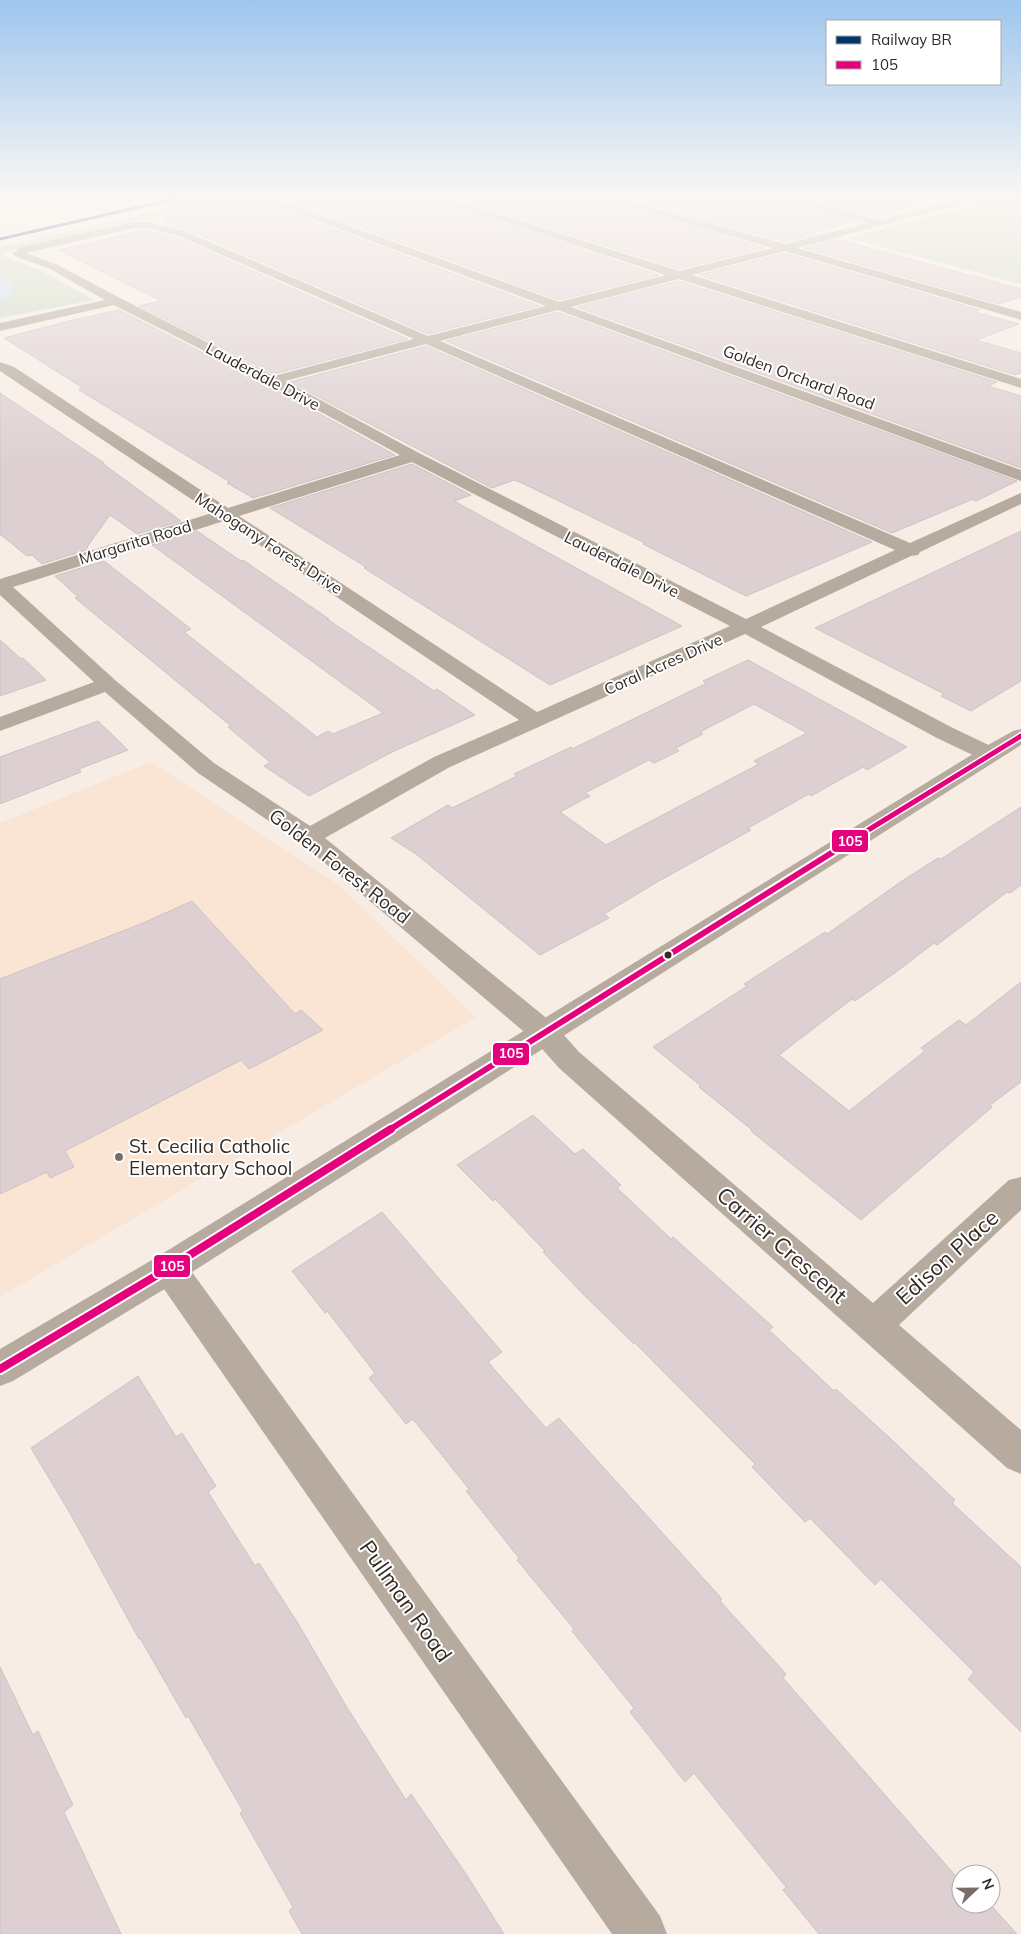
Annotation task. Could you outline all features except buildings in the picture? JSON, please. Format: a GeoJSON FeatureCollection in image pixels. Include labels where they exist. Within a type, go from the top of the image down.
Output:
{"type":"FeatureCollection","features":[{"type":"Feature","properties":{"kind":"street","name":"Lauderdale Drive"},"geometry":{"type":"LineString","coordinates":[[91,287],[273,380],[413,456],[945,733],[989,754]]}},
{"type":"Feature","properties":{"kind":"street","name":"Lauderdale Drive"},"geometry":{"type":"LineString","coordinates":[[303,287],[912,551]]}},
{"type":"Feature","properties":{"kind":"street","name":"Golden Orchard Road"},"geometry":{"type":"LineString","coordinates":[[507,287],[1021,476]]}},
{"type":"Feature","properties":{"kind":"street"},"geometry":{"type":"LineString","coordinates":[[273,380],[632,287]]}},
{"type":"Feature","properties":{"kind":"street"},"geometry":{"type":"LineString","coordinates":[[718,287],[1021,384]]}},
{"type":"Feature","properties":{"kind":"street"},"geometry":{"type":"LineString","coordinates":[[921,287],[1021,316]]}},
{"type":"Feature","properties":{"kind":"street"},"geometry":{"type":"LineString","coordinates":[[0,327],[116,301]]}},
{"type":"Feature","properties":{"kind":"street","name":"Mahogany Forest Drive"},"geometry":{"type":"LineString","coordinates":[[0,366],[9,370],[536,721]]}},
{"type":"Feature","properties":{"kind":"street","name":"Margarita Road"},"geometry":{"type":"LineString","coordinates":[[0,585],[413,456]]}},
{"type":"Feature","properties":{"kind":"street","name":"Coral Acres Drive"},"geometry":{"type":"LineString","coordinates":[[309,837],[442,762],[912,551],[1021,498]]}},
{"type":"Feature","properties":{"kind":"street","name":"Golden Forest Road"},"geometry":{"type":"LineString","coordinates":[[0,585],[108,684],[206,768],[309,837],[545,1033]]}},
{"type":"Feature","properties":{"kind":"street"},"geometry":{"type":"LineString","coordinates":[[0,724],[108,684]]}},
{"type":"Feature","properties":{"kind":"street"},"geometry":{"type":"LineString","coordinates":[[0,1369],[169,1268],[989,754],[1021,736]]}},
{"type":"Feature","properties":{"kind":"street","name":"Carrier Crescent"},"geometry":{"type":"LineString","coordinates":[[545,1033],[569,1060],[1021,1455]]}},
{"type":"Feature","properties":{"kind":"street","name":"Edison Place"},"geometry":{"type":"LineString","coordinates":[[874,1325],[1021,1190]]}},
{"type":"Feature","properties":{"kind":"street","name":"Pullman Road"},"geometry":{"type":"LineString","coordinates":[[169,1268],[642,1934]]}},
{"type":"Feature","properties":{"kind":"shaded area","name":"St. Cecilia Catholic Elementary School"},"geometry":{"type":"Polygon","coordinates":[[[151,762],[339,885],[476,1017],[0,1297],[0,823],[151,762]]]}},
{"type":"Feature","properties":{"kind":"green space"},"geometry":{"type":"Polygon","coordinates":[[[0,287],[71,287],[94,300],[0,318],[0,287]]]}},
{"type":"Feature","properties":{"kind":"water"},"geometry":{"type":"Polygon","coordinates":[[[0,287],[12,287],[15,294],[0,300],[0,287]]]}},
{"type":"Feature","properties":{"kind":"transit line","name":"105"},"geometry":{"type":"LineString","coordinates":[[0,1369],[169,1268],[989,754],[1021,736]]}},
{"type":"Feature","properties":{"kind":"place","name":"St. Cecilia Catholic Elementary School"},"geometry":{"type":"Point","coordinates":[119,1157]}}]}
